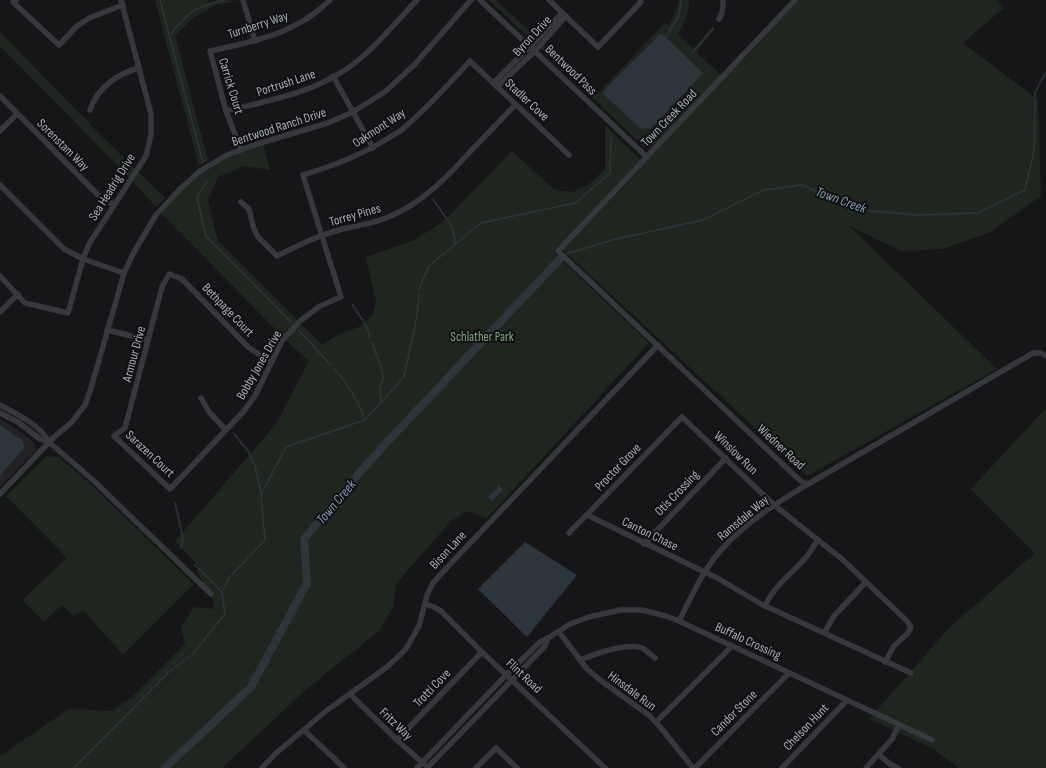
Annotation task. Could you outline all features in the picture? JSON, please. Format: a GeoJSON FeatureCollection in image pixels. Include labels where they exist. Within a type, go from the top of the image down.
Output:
{"type":"FeatureCollection","features":[{"type":"Feature","properties":{"kind":"street"},"geometry":{"type":"LineString","coordinates":[[244,0],[255,40]]}},
{"type":"Feature","properties":{"kind":"street","name":"Turnberry Way"},"geometry":{"type":"LineString","coordinates":[[210,51],[255,40],[287,30],[322,8],[330,0]]}},
{"type":"Feature","properties":{"kind":"street","name":"Portrush Lane"},"geometry":{"type":"LineString","coordinates":[[226,111],[301,92],[322,83],[344,70],[362,56],[417,0]]}},
{"type":"Feature","properties":{"kind":"street","name":"Bentwood Ranch Drive"},"geometry":{"type":"LineString","coordinates":[[0,494],[49,442],[71,423],[84,405],[92,388],[124,273],[134,252],[156,215],[180,189],[200,171],[227,156],[241,150],[328,123],[353,112],[386,91],[414,64],[471,0]]}},
{"type":"Feature","properties":{"kind":"street","name":"Bentwood Pass"},"geometry":{"type":"LineString","coordinates":[[480,0],[533,48],[647,157]]}},
{"type":"Feature","properties":{"kind":"street"},"geometry":{"type":"LineString","coordinates":[[549,0],[598,47],[640,1]]}},
{"type":"Feature","properties":{"kind":"street"},"geometry":{"type":"LineString","coordinates":[[719,19],[722,14],[723,0]]}},
{"type":"Feature","properties":{"kind":"street","name":"Town Creek Road"},"geometry":{"type":"LineString","coordinates":[[558,251],[795,0]]}},
{"type":"Feature","properties":{"kind":"street"},"geometry":{"type":"LineString","coordinates":[[14,1],[59,45],[76,26],[89,18],[122,3]]}},
{"type":"Feature","properties":{"kind":"street","name":"Sea Headrig Drive"},"geometry":{"type":"LineString","coordinates":[[18,294],[25,303],[68,313],[83,259],[89,244],[146,156],[151,135],[151,114],[122,3]]}},
{"type":"Feature","properties":{"kind":"street","name":"Byron Drive"},"geometry":{"type":"LineString","coordinates":[[495,85],[564,15]]}},
{"type":"Feature","properties":{"kind":"street","name":"Carrick Court"},"geometry":{"type":"LineString","coordinates":[[210,51],[226,111],[241,150]]}},
{"type":"Feature","properties":{"kind":"street","name":"Stadler Cove"},"geometry":{"type":"LineString","coordinates":[[470,61],[569,155]]}},
{"type":"Feature","properties":{"kind":"street","name":"Oakmont Way"},"geometry":{"type":"LineString","coordinates":[[322,236],[303,175],[354,158],[373,148],[404,128],[427,107],[470,61]]}},
{"type":"Feature","properties":{"kind":"street"},"geometry":{"type":"LineString","coordinates":[[90,110],[93,99],[114,78],[125,72],[139,68]]}},
{"type":"Feature","properties":{"kind":"street"},"geometry":{"type":"LineString","coordinates":[[333,76],[373,148]]}},
{"type":"Feature","properties":{"kind":"street","name":"Sorenstam Way"},"geometry":{"type":"LineString","coordinates":[[0,96],[100,197],[114,205]]}},
{"type":"Feature","properties":{"kind":"street","name":"Torrey Pines"},"geometry":{"type":"LineString","coordinates":[[241,202],[249,210],[254,230],[258,237],[277,256],[322,236],[340,230],[367,225],[391,216],[410,206],[432,191],[515,105]]}},
{"type":"Feature","properties":{"kind":"street"},"geometry":{"type":"LineString","coordinates":[[0,131],[17,114]]}},
{"type":"Feature","properties":{"kind":"street"},"geometry":{"type":"LineString","coordinates":[[0,185],[64,250],[83,259],[124,273]]}},
{"type":"Feature","properties":{"kind":"street","name":"Bobby Jones Drive"},"geometry":{"type":"LineString","coordinates":[[170,489],[243,412],[255,396],[282,341],[300,321],[320,306],[341,297],[322,236]]}},
{"type":"Feature","properties":{"kind":"street","name":"Wiedner Road"},"geometry":{"type":"LineString","coordinates":[[558,251],[793,474],[802,482],[808,484],[1033,354],[1041,353],[1046,356]]}},
{"type":"Feature","properties":{"kind":"street","name":"Armour Drive"},"geometry":{"type":"LineString","coordinates":[[114,436],[125,428],[162,287],[169,274]]}},
{"type":"Feature","properties":{"kind":"street","name":"Bethpage Court"},"geometry":{"type":"LineString","coordinates":[[169,274],[182,279],[248,347],[272,362]]}},
{"type":"Feature","properties":{"kind":"street"},"geometry":{"type":"LineString","coordinates":[[0,276],[18,294],[0,312]]}},
{"type":"Feature","properties":{"kind":"street"},"geometry":{"type":"LineString","coordinates":[[107,330],[148,340]]}},
{"type":"Feature","properties":{"kind":"street","name":"Bison Lane"},"geometry":{"type":"LineString","coordinates":[[262,768],[326,711],[387,667],[402,653],[419,626],[430,589],[438,577],[658,345]]}},
{"type":"Feature","properties":{"kind":"street"},"geometry":{"type":"LineString","coordinates":[[202,398],[209,412],[226,430]]}},
{"type":"Feature","properties":{"kind":"street"},"geometry":{"type":"LineString","coordinates":[[0,405],[31,422],[45,434],[49,442]]}},
{"type":"Feature","properties":{"kind":"street"},"geometry":{"type":"LineString","coordinates":[[0,413],[18,422],[40,439],[49,442],[94,481],[211,594]]}},
{"type":"Feature","properties":{"kind":"street","name":"Winslow Run"},"geometry":{"type":"LineString","coordinates":[[682,417],[774,505],[842,558],[907,621],[911,627],[908,633],[894,646],[885,662]]}},
{"type":"Feature","properties":{"kind":"street","name":"Proctor Grove"},"geometry":{"type":"LineString","coordinates":[[569,534],[682,417]]}},
{"type":"Feature","properties":{"kind":"street","name":"Sarazen Court"},"geometry":{"type":"LineString","coordinates":[[114,436],[170,489]]}},
{"type":"Feature","properties":{"kind":"street","name":"Otis Crossing"},"geometry":{"type":"LineString","coordinates":[[644,544],[726,458]]}},
{"type":"Feature","properties":{"kind":"street","name":"Ramsdale Way"},"geometry":{"type":"LineString","coordinates":[[679,621],[695,588],[722,549],[762,513],[808,484]]}},
{"type":"Feature","properties":{"kind":"street","name":"Canton Chase"},"geometry":{"type":"LineString","coordinates":[[586,515],[719,579],[765,606],[911,673]]}},
{"type":"Feature","properties":{"kind":"street"},"geometry":{"type":"LineString","coordinates":[[765,606],[776,587],[808,555],[818,540]]}},
{"type":"Feature","properties":{"kind":"street"},"geometry":{"type":"LineString","coordinates":[[824,633],[834,616],[866,582]]}},
{"type":"Feature","properties":{"kind":"street","name":"Flint Road"},"geometry":{"type":"LineString","coordinates":[[425,604],[441,611],[482,652],[605,768]]}},
{"type":"Feature","properties":{"kind":"street","name":"Buffalo Crossing"},"geometry":{"type":"LineString","coordinates":[[417,768],[507,674],[540,642],[559,632],[570,624],[589,617],[620,610],[642,610],[679,621],[932,740]]}},
{"type":"Feature","properties":{"kind":"street","name":"Hinsdale Run"},"geometry":{"type":"LineString","coordinates":[[559,632],[587,669],[643,710],[656,722],[694,768]]}},
{"type":"Feature","properties":{"kind":"street","name":"Buffalo Crossing"},"geometry":{"type":"LineString","coordinates":[[428,768],[545,646],[548,638]]}},
{"type":"Feature","properties":{"kind":"street"},"geometry":{"type":"LineString","coordinates":[[656,722],[732,646]]}},
{"type":"Feature","properties":{"kind":"street"},"geometry":{"type":"LineString","coordinates":[[580,660],[608,650],[625,647],[641,648],[655,658]]}},
{"type":"Feature","properties":{"kind":"street","name":"Trotti Cove"},"geometry":{"type":"LineString","coordinates":[[397,740],[482,652]]}},
{"type":"Feature","properties":{"kind":"street","name":"Candor Stone"},"geometry":{"type":"LineString","coordinates":[[694,768],[789,673]]}},
{"type":"Feature","properties":{"kind":"street","name":"Fritz Way"},"geometry":{"type":"LineString","coordinates":[[350,694],[428,768]]}},
{"type":"Feature","properties":{"kind":"street","name":"Chelson Hunt"},"geometry":{"type":"LineString","coordinates":[[782,768],[847,700]]}},
{"type":"Feature","properties":{"kind":"street"},"geometry":{"type":"LineString","coordinates":[[866,768],[892,739],[899,725]]}},
{"type":"Feature","properties":{"kind":"street"},"geometry":{"type":"LineString","coordinates":[[304,730],[344,768]]}},
{"type":"Feature","properties":{"kind":"street"},"geometry":{"type":"LineString","coordinates":[[476,768],[496,748],[517,768]]}},
{"type":"Feature","properties":{"kind":"street"},"geometry":{"type":"LineString","coordinates":[[879,754],[890,764],[898,768]]}},
{"type":"Feature","properties":{"kind":"shaded area"},"geometry":{"type":"Polygon","coordinates":[[[661,33],[703,73],[651,128],[641,129],[602,93],[661,33]]]}},
{"type":"Feature","properties":{"kind":"shaded area"},"geometry":{"type":"Polygon","coordinates":[[[0,419],[24,434],[34,443],[36,450],[0,487],[0,419]]]}},
{"type":"Feature","properties":{"kind":"shaded area"},"geometry":{"type":"Polygon","coordinates":[[[0,425],[23,441],[24,448],[0,476],[0,425]]]}},
{"type":"Feature","properties":{"kind":"shaded area"},"geometry":{"type":"Polygon","coordinates":[[[498,485],[503,490],[492,501],[488,497],[498,488],[498,485]]]}},
{"type":"Feature","properties":{"kind":"shaded area"},"geometry":{"type":"Polygon","coordinates":[[[525,542],[577,575],[527,637],[478,589],[525,542]]]}},
{"type":"Feature","properties":{"kind":"green space"},"geometry":{"type":"Polygon","coordinates":[[[155,0],[207,0],[210,2],[218,0],[238,1],[216,5],[194,17],[175,36],[208,160],[199,166],[155,0]]]}},
{"type":"Feature","properties":{"kind":"green space"},"geometry":{"type":"Polygon","coordinates":[[[489,0],[496,0],[597,94],[664,24],[669,25],[679,4],[678,0],[689,0],[688,14],[678,34],[693,49],[713,27],[715,29],[696,52],[722,76],[651,148],[644,147],[489,0]]]}},
{"type":"Feature","properties":{"kind":"green space"},"geometry":{"type":"Polygon","coordinates":[[[798,0],[996,0],[1004,8],[963,43],[1038,100],[1041,196],[991,232],[943,249],[901,251],[849,226],[997,369],[807,476],[563,250],[798,0]]]}},
{"type":"Feature","properties":{"kind":"green space"},"geometry":{"type":"Polygon","coordinates":[[[0,32],[80,114],[88,120],[91,126],[165,198],[156,207],[125,173],[0,46],[0,32]]]}},
{"type":"Feature","properties":{"kind":"green space","name":"Schlather Park"},"geometry":{"type":"Polygon","coordinates":[[[605,125],[640,160],[553,252],[649,343],[487,518],[467,511],[451,521],[396,584],[393,607],[379,631],[309,687],[222,768],[0,768],[0,756],[69,709],[113,711],[132,697],[185,644],[181,628],[194,607],[212,609],[214,602],[197,571],[199,567],[175,541],[276,424],[309,361],[291,345],[159,211],[200,171],[227,155],[263,143],[270,170],[244,166],[218,177],[208,200],[218,241],[322,345],[334,337],[361,326],[373,315],[376,302],[366,257],[412,241],[443,222],[512,151],[555,190],[572,192],[588,185],[605,169],[605,125]]]}},
{"type":"Feature","properties":{"kind":"green space"},"geometry":{"type":"Polygon","coordinates":[[[1046,408],[1046,768],[959,768],[932,748],[869,719],[949,628],[1035,553],[971,489],[1046,408]]]}},
{"type":"Feature","properties":{"kind":"green space"},"geometry":{"type":"Polygon","coordinates":[[[47,456],[58,457],[83,477],[194,584],[123,655],[83,610],[73,616],[62,605],[44,622],[22,600],[67,558],[6,496],[47,456]]]}},
{"type":"Feature","properties":{"kind":"waterway"},"geometry":{"type":"LineString","coordinates":[[160,0],[203,163]]}},
{"type":"Feature","properties":{"kind":"waterway"},"geometry":{"type":"LineString","coordinates":[[171,34],[183,20],[194,11],[207,5],[225,0]]}},
{"type":"Feature","properties":{"kind":"waterway"},"geometry":{"type":"LineString","coordinates":[[665,38],[679,16],[681,0]]}},
{"type":"Feature","properties":{"kind":"waterway"},"geometry":{"type":"LineString","coordinates":[[693,52],[713,28]]}},
{"type":"Feature","properties":{"kind":"waterway","name":"Town Creek"},"geometry":{"type":"LineString","coordinates":[[566,254],[612,240],[703,220],[764,190],[801,185],[861,210],[916,215],[977,213],[1025,190],[1034,151],[1035,92],[1046,72]]}},
{"type":"Feature","properties":{"kind":"waterway"},"geometry":{"type":"LineString","coordinates":[[419,289],[429,266],[481,223],[575,203],[610,173],[611,137]]}},
{"type":"Feature","properties":{"kind":"waterway"},"geometry":{"type":"LineString","coordinates":[[207,181],[197,198],[206,236],[291,322]]}},
{"type":"Feature","properties":{"kind":"waterway"},"geometry":{"type":"LineString","coordinates":[[433,199],[451,225],[456,244]]}},
{"type":"Feature","properties":{"kind":"waterway","name":"Town Creek"},"geometry":{"type":"LineString","coordinates":[[165,768],[251,687],[307,583],[304,539],[360,472],[390,439],[560,259]]}},
{"type":"Feature","properties":{"kind":"waterway"},"geometry":{"type":"LineString","coordinates":[[74,768],[169,672],[192,655],[225,614],[222,592],[229,578],[265,540],[261,495],[286,447],[365,420],[404,377],[417,316],[419,294]]}},
{"type":"Feature","properties":{"kind":"waterway"},"geometry":{"type":"LineString","coordinates":[[352,304],[367,327],[370,338]]}},
{"type":"Feature","properties":{"kind":"waterway"},"geometry":{"type":"LineString","coordinates":[[299,331],[331,365]]}},
{"type":"Feature","properties":{"kind":"waterway"},"geometry":{"type":"LineString","coordinates":[[372,343],[381,367],[383,379],[380,389],[381,402]]}},
{"type":"Feature","properties":{"kind":"waterway"},"geometry":{"type":"LineString","coordinates":[[335,369],[352,393],[365,420]]}},
{"type":"Feature","properties":{"kind":"waterway"},"geometry":{"type":"LineString","coordinates":[[234,434],[248,451],[255,466],[261,494]]}},
{"type":"Feature","properties":{"kind":"waterway"},"geometry":{"type":"LineString","coordinates":[[175,503],[183,538],[181,549]]}},
{"type":"Feature","properties":{"kind":"waterway"},"geometry":{"type":"LineString","coordinates":[[195,565],[222,592]]}}]}
